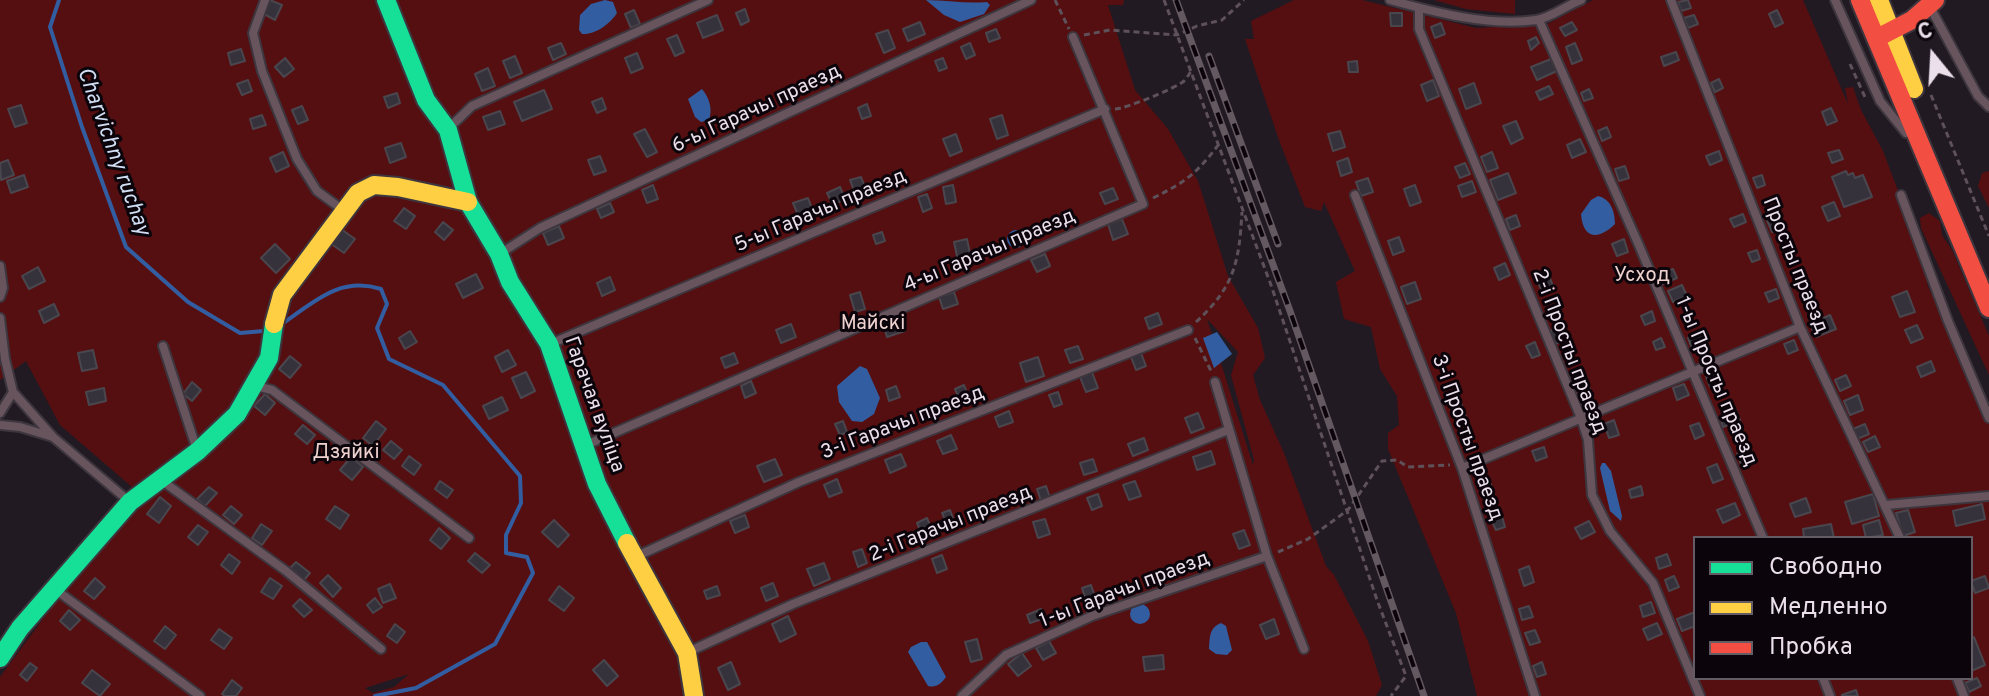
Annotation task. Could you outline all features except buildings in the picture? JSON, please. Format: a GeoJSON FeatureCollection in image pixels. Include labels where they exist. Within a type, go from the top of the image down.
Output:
{"type":"FeatureCollection","features":[{"type":"Feature","properties":{"kind":"street"},"geometry":{"type":"LineString","coordinates":[[1860,0],[1884,36],[1989,269]]}},
{"type":"Feature","properties":{"kind":"street"},"geometry":{"type":"LineString","coordinates":[[1879,0],[1884,36],[1922,149],[1989,308]]}},
{"type":"Feature","properties":{"kind":"street","name":"Гарачая вуліца"},"geometry":{"type":"LineString","coordinates":[[391,2],[426,100],[448,130],[468,202],[499,254],[510,282],[549,344],[597,484],[687,653],[694,696]]}},
{"type":"Feature","properties":{"kind":"street"},"geometry":{"type":"LineString","coordinates":[[1884,36],[1933,3]]}},
{"type":"Feature","properties":{"kind":"street"},"geometry":{"type":"LineString","coordinates":[[0,658],[20,628],[130,502],[198,451],[237,414],[269,358],[275,313],[282,295],[358,193],[374,185],[468,202]]}},
{"type":"Feature","properties":{"kind":"lane"},"geometry":{"type":"LineString","coordinates":[[265,0],[253,33],[262,71],[297,159],[317,191],[346,212]]}},
{"type":"Feature","properties":{"kind":"lane"},"geometry":{"type":"LineString","coordinates":[[448,130],[472,106],[708,0]]}},
{"type":"Feature","properties":{"kind":"lane","name":"6-ы Гарачы праезд"},"geometry":{"type":"LineString","coordinates":[[499,254],[540,228],[1031,0]]}},
{"type":"Feature","properties":{"kind":"lane"},"geometry":{"type":"LineString","coordinates":[[1390,0],[1419,9],[1503,22],[1539,20],[1581,0]]}},
{"type":"Feature","properties":{"kind":"lane","name":"Просты праезд"},"geometry":{"type":"LineString","coordinates":[[1671,0],[1800,327],[1899,536]]}},
{"type":"Feature","properties":{"kind":"lane"},"geometry":{"type":"LineString","coordinates":[[1835,0],[1880,101],[1922,149]]}},
{"type":"Feature","properties":{"kind":"lane"},"geometry":{"type":"LineString","coordinates":[[1933,3],[1978,96],[1989,107]]}},
{"type":"Feature","properties":{"kind":"lane","name":"2-і Просты праезд"},"geometry":{"type":"LineString","coordinates":[[1419,9],[1419,29],[1581,418],[1588,440],[1592,495],[1610,531],[1653,583],[1693,679]]}},
{"type":"Feature","properties":{"kind":"lane","name":"1-ы Просты праезд"},"geometry":{"type":"LineString","coordinates":[[1539,20],[1762,536]]}},
{"type":"Feature","properties":{"kind":"lane"},"geometry":{"type":"LineString","coordinates":[[1073,37],[1143,204]]}},
{"type":"Feature","properties":{"kind":"lane","name":"5-ы Гарачы праезд"},"geometry":{"type":"LineString","coordinates":[[549,344],[1105,109]]}},
{"type":"Feature","properties":{"kind":"lane","name":"3-і Просты праезд"},"geometry":{"type":"LineString","coordinates":[[1355,195],[1462,468],[1535,696]]}},
{"type":"Feature","properties":{"kind":"lane"},"geometry":{"type":"LineString","coordinates":[[1901,195],[1948,321],[1989,418]]}},
{"type":"Feature","properties":{"kind":"lane","name":"4-ы Гарачы праезд"},"geometry":{"type":"LineString","coordinates":[[586,446],[1143,204]]}},
{"type":"Feature","properties":{"kind":"lane"},"geometry":{"type":"LineString","coordinates":[[0,266],[3,288],[0,297]]}},
{"type":"Feature","properties":{"kind":"lane"},"geometry":{"type":"LineString","coordinates":[[0,318],[13,392],[53,437],[130,502]]}},
{"type":"Feature","properties":{"kind":"lane"},"geometry":{"type":"LineString","coordinates":[[1462,468],[1800,327]]}},
{"type":"Feature","properties":{"kind":"lane","name":"3-і Гарачы праезд"},"geometry":{"type":"LineString","coordinates":[[634,557],[799,482],[1188,330]]}},
{"type":"Feature","properties":{"kind":"lane"},"geometry":{"type":"LineString","coordinates":[[163,346],[198,451]]}},
{"type":"Feature","properties":{"kind":"lane"},"geometry":{"type":"LineString","coordinates":[[1215,382],[1267,556],[1304,649]]}},
{"type":"Feature","properties":{"kind":"lane"},"geometry":{"type":"LineString","coordinates":[[255,386],[272,390],[469,538]]}},
{"type":"Feature","properties":{"kind":"lane"},"geometry":{"type":"LineString","coordinates":[[0,413],[13,392]]}},
{"type":"Feature","properties":{"kind":"lane"},"geometry":{"type":"LineString","coordinates":[[0,425],[20,427],[53,437]]}},
{"type":"Feature","properties":{"kind":"lane","name":"2-і Гарачы праезд"},"geometry":{"type":"LineString","coordinates":[[687,653],[793,604],[1228,430]]}},
{"type":"Feature","properties":{"kind":"lane"},"geometry":{"type":"LineString","coordinates":[[160,480],[286,571],[381,649]]}},
{"type":"Feature","properties":{"kind":"lane"},"geometry":{"type":"LineString","coordinates":[[1886,505],[1989,496]]}},
{"type":"Feature","properties":{"kind":"lane","name":"1-ы Гарачы праезд"},"geometry":{"type":"LineString","coordinates":[[962,696],[1006,655],[1092,616],[1267,556]]}},
{"type":"Feature","properties":{"kind":"lane"},"geometry":{"type":"LineString","coordinates":[[56,590],[200,696]]}},
{"type":"Feature","properties":{"kind":"path"},"geometry":{"type":"LineString","coordinates":[[1055,0],[1073,37],[1110,30],[1177,35],[1222,20],[1244,0]]}},
{"type":"Feature","properties":{"kind":"path"},"geometry":{"type":"LineString","coordinates":[[1164,0],[1243,208],[1406,676],[1391,696]]}},
{"type":"Feature","properties":{"kind":"path"},"geometry":{"type":"LineString","coordinates":[[1105,109],[1125,109],[1170,89],[1183,81],[1192,70]]}},
{"type":"Feature","properties":{"kind":"path"},"geometry":{"type":"LineString","coordinates":[[1929,90],[1989,236]]}},
{"type":"Feature","properties":{"kind":"path"},"geometry":{"type":"LineString","coordinates":[[1143,204],[1181,184],[1200,169],[1219,144]]}},
{"type":"Feature","properties":{"kind":"path"},"geometry":{"type":"LineString","coordinates":[[1215,382],[1198,342],[1188,330],[1213,307],[1234,275],[1243,208]]}},
{"type":"Feature","properties":{"kind":"path"},"geometry":{"type":"LineString","coordinates":[[1267,556],[1308,539],[1348,510],[1382,461],[1397,460],[1408,467],[1447,464],[1462,468]]}},
{"type":"Feature","properties":{"kind":"green space","name":"Майскі"},"geometry":{"type":"Polygon","coordinates":[[[0,0],[1124,0],[1123,5],[1108,5],[1135,90],[1168,129],[1198,181],[1228,276],[1258,328],[1265,358],[1253,375],[1260,400],[1284,453],[1326,566],[1334,575],[1368,641],[1382,685],[1376,696],[0,696],[0,677],[80,569],[132,487],[60,425],[26,361],[0,380],[0,0]],[[1207,319],[1253,465],[1231,375],[1238,352],[1207,319]],[[409,674],[365,688],[373,693],[394,687],[409,674]]]}},
{"type":"Feature","properties":{"kind":"green space","name":"Усход"},"geometry":{"type":"Polygon","coordinates":[[[1294,0],[1362,0],[1476,28],[1547,24],[1593,0],[1803,0],[1848,104],[1845,88],[1853,87],[1861,110],[1883,151],[1930,276],[1927,284],[1932,295],[1939,295],[1960,358],[1989,425],[1989,696],[1477,696],[1456,613],[1388,449],[1388,433],[1399,425],[1397,396],[1380,369],[1371,327],[1344,319],[1336,282],[1355,271],[1324,202],[1321,211],[1305,207],[1245,39],[1254,39],[1251,21],[1294,0]]]}},
{"type":"Feature","properties":{"kind":"green space"},"geometry":{"type":"Polygon","coordinates":[[[1434,0],[1515,0],[1515,14],[1466,9],[1434,0]]]}},
{"type":"Feature","properties":{"kind":"green space"},"geometry":{"type":"Polygon","coordinates":[[[1989,171],[1989,208],[1978,186],[1982,173],[1989,171]]]}},
{"type":"Feature","properties":{"kind":"green space"},"geometry":{"type":"Polygon","coordinates":[[[1929,213],[1940,221],[1942,235],[1952,250],[1989,336],[1989,375],[1921,228],[1920,218],[1929,213]]]}},
{"type":"Feature","properties":{"kind":"water"},"geometry":{"type":"Polygon","coordinates":[[[605,0],[613,2],[617,13],[602,28],[582,34],[579,30],[580,15],[591,4],[605,0]]]}},
{"type":"Feature","properties":{"kind":"water"},"geometry":{"type":"Polygon","coordinates":[[[926,0],[987,2],[990,5],[984,14],[960,22],[944,15],[926,0]]]}},
{"type":"Feature","properties":{"kind":"water"},"geometry":{"type":"Polygon","coordinates":[[[702,89],[711,112],[709,120],[701,122],[695,117],[688,99],[702,89]]]}},
{"type":"Feature","properties":{"kind":"water"},"geometry":{"type":"Polygon","coordinates":[[[1598,196],[1611,207],[1615,224],[1603,233],[1593,235],[1585,229],[1581,214],[1598,196]]]}},
{"type":"Feature","properties":{"kind":"water"},"geometry":{"type":"Polygon","coordinates":[[[1016,230],[1025,239],[1016,248],[1007,239],[1016,230]]]}},
{"type":"Feature","properties":{"kind":"water"},"geometry":{"type":"Polygon","coordinates":[[[1217,332],[1232,354],[1214,368],[1203,338],[1217,332]]]}},
{"type":"Feature","properties":{"kind":"water"},"geometry":{"type":"Polygon","coordinates":[[[860,366],[867,369],[880,398],[874,414],[862,422],[852,421],[839,402],[837,386],[860,366]]]}},
{"type":"Feature","properties":{"kind":"water"},"geometry":{"type":"Polygon","coordinates":[[[1602,463],[1611,471],[1621,521],[1610,511],[1600,468],[1602,463]]]}},
{"type":"Feature","properties":{"kind":"water"},"geometry":{"type":"Polygon","coordinates":[[[1140,604],[1147,607],[1150,614],[1147,621],[1140,624],[1133,621],[1130,614],[1133,607],[1140,604]]]}},
{"type":"Feature","properties":{"kind":"water"},"geometry":{"type":"Polygon","coordinates":[[[1221,623],[1226,626],[1232,650],[1227,655],[1216,654],[1209,649],[1212,630],[1221,623]]]}},
{"type":"Feature","properties":{"kind":"water"},"geometry":{"type":"Polygon","coordinates":[[[921,642],[927,642],[946,677],[936,686],[928,686],[908,652],[921,642]]]}},
{"type":"Feature","properties":{"kind":"waterway","name":"Charvichny ruchay"},"geometry":{"type":"LineString","coordinates":[[59,0],[50,27],[82,127],[126,247],[188,302],[240,333],[264,331]]}},
{"type":"Feature","properties":{"kind":"waterway","name":"Charvichny ruchay"},"geometry":{"type":"LineString","coordinates":[[282,324],[328,293],[353,286],[381,289],[387,304],[377,328],[389,359],[443,385],[520,476],[521,503],[506,535],[506,553],[527,557],[533,573],[495,644],[416,688],[375,696]]}},
{"type":"Feature","properties":{"kind":"railway"},"geometry":{"type":"LineString","coordinates":[[1176,0],[1290,311],[1424,696]]}},
{"type":"Feature","properties":{"kind":"railway"},"geometry":{"type":"LineString","coordinates":[[1209,56],[1278,244]]}},
{"type":"Feature","properties":{"kind":"traffic: fast"},"geometry":{"type":"LineString","coordinates":[[386,0],[426,100],[448,130],[468,202],[499,254],[510,282],[549,344],[597,484],[627,543]]}},
{"type":"Feature","properties":{"kind":"traffic: fast"},"geometry":{"type":"LineString","coordinates":[[0,658],[20,628],[130,502],[198,451],[237,414],[269,358],[274,324]]}},
{"type":"Feature","properties":{"kind":"traffic: slow"},"geometry":{"type":"LineString","coordinates":[[1879,0],[1914,89]]}},
{"type":"Feature","properties":{"kind":"traffic: slow"},"geometry":{"type":"LineString","coordinates":[[274,324],[282,295],[358,193],[374,185],[468,202]]}},
{"type":"Feature","properties":{"kind":"traffic: slow"},"geometry":{"type":"LineString","coordinates":[[627,543],[687,653],[694,696]]}},
{"type":"Feature","properties":{"kind":"traffic: jam"},"geometry":{"type":"LineString","coordinates":[[1860,0],[1989,308]]}},
{"type":"Feature","properties":{"kind":"traffic: jam"},"geometry":{"type":"LineString","coordinates":[[1877,38],[1912,20],[1935,0]]}},
{"type":"Feature","properties":{"kind":"park label","name":"Дзяйкі"},"geometry":{"type":"Point","coordinates":[346,454]}}]}
